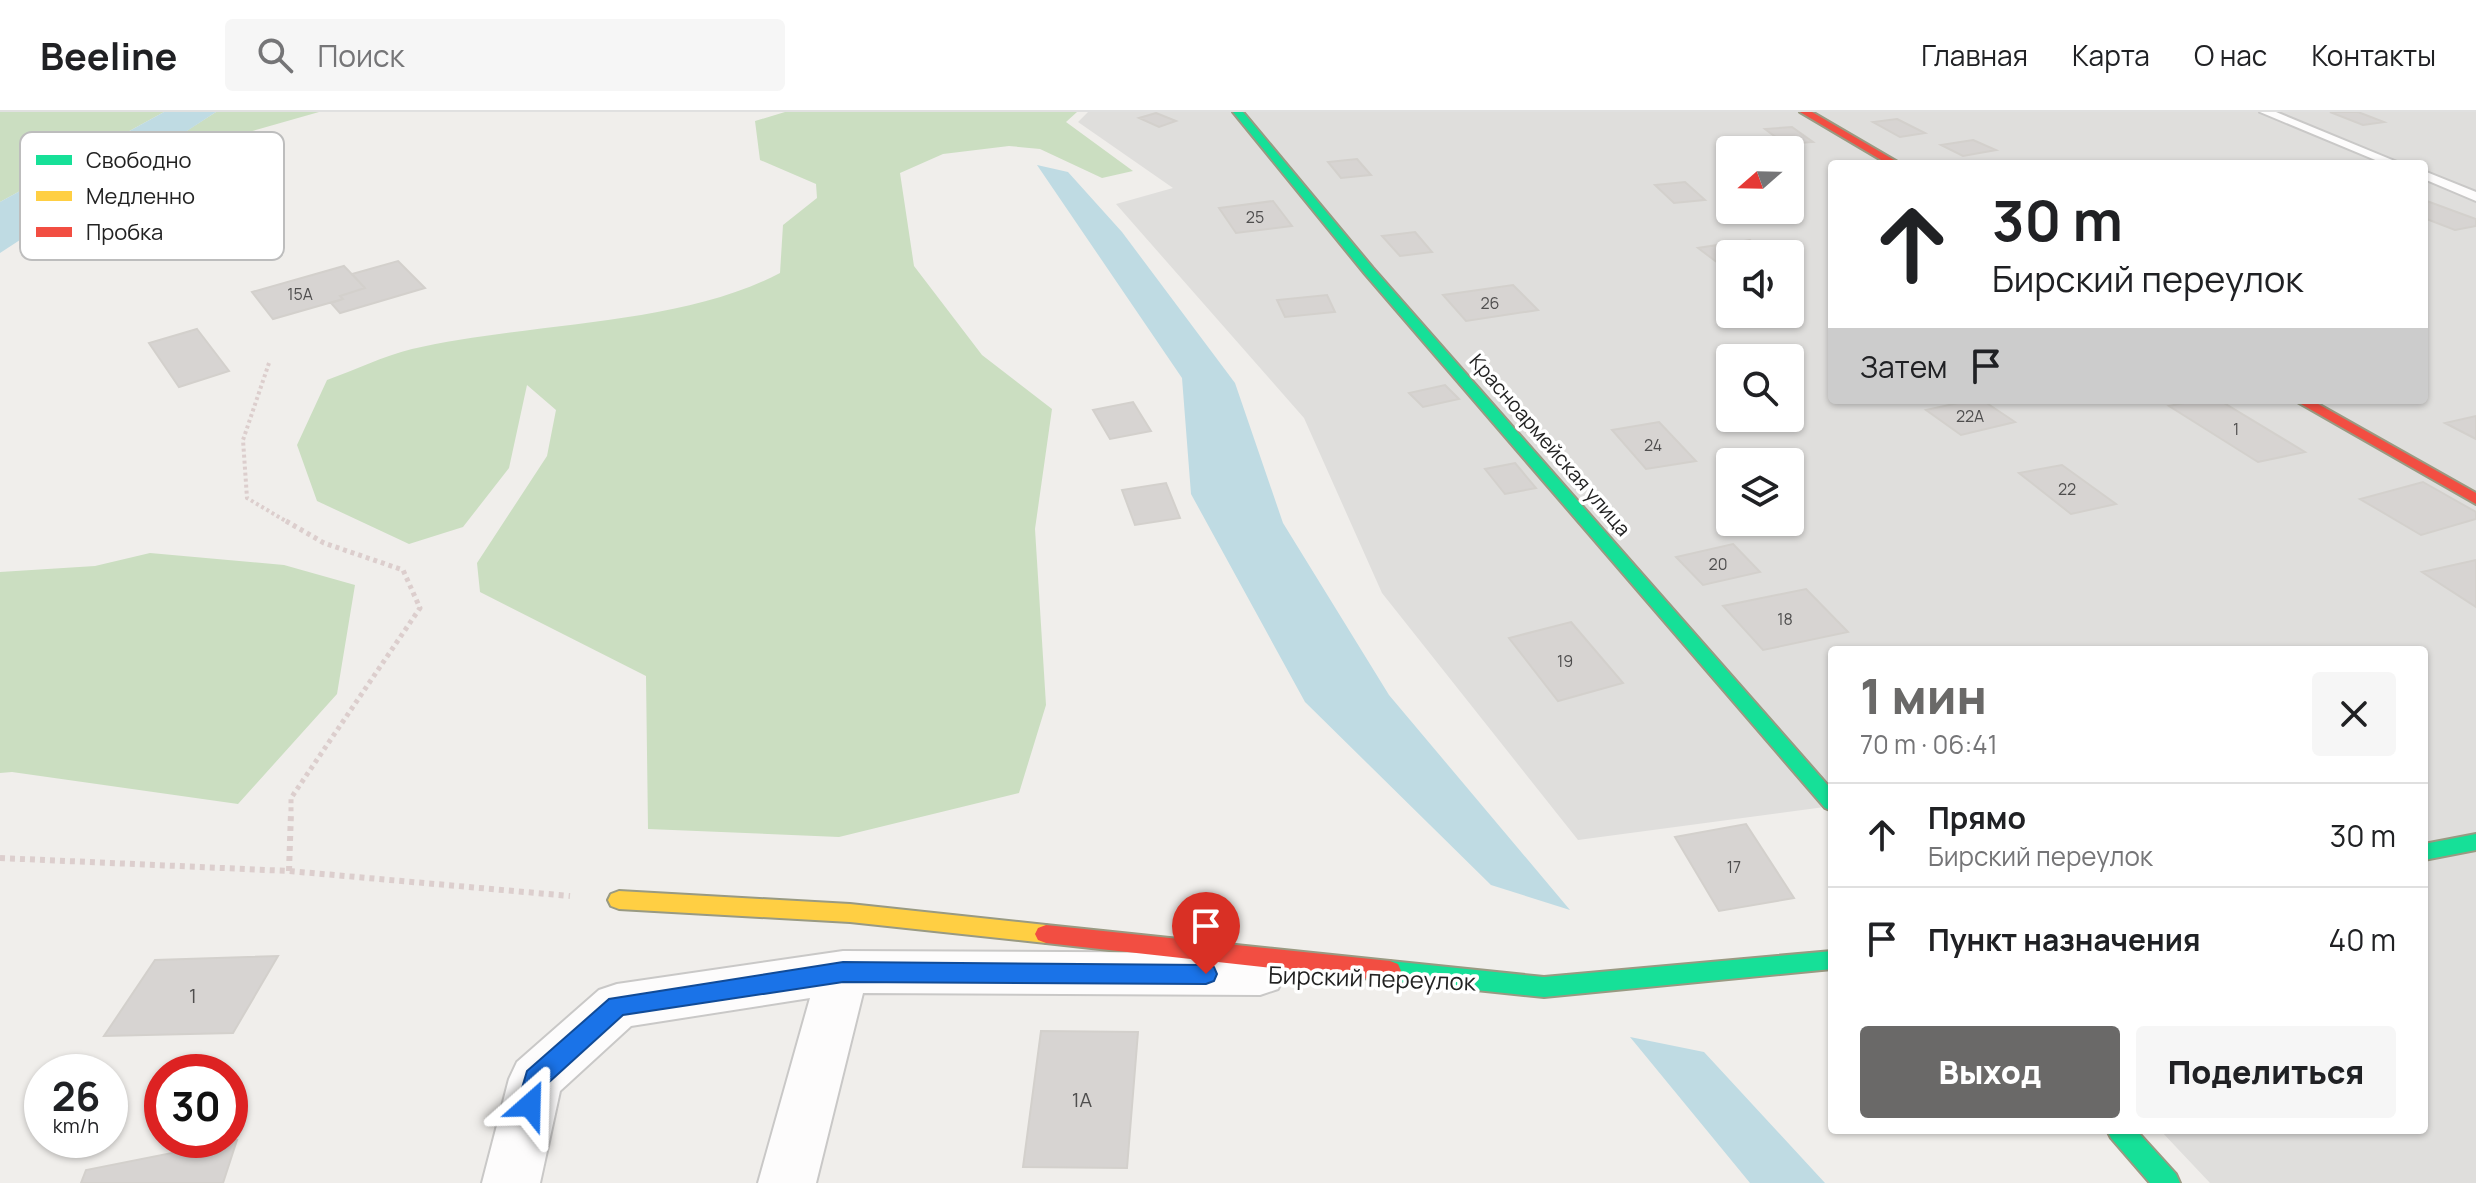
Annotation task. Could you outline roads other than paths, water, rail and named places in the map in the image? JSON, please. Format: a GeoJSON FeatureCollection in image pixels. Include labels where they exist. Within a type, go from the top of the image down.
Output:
{"type":"FeatureCollection","features":[{"type":"Feature","properties":{"kind":"street","name":"Красноармейская улица"},"geometry":{"type":"LineString","coordinates":[[1238,112],[1379,283],[1828,798]]}},
{"type":"Feature","properties":{"kind":"street"},"geometry":{"type":"LineString","coordinates":[[1805,112],[1889,160]]}},
{"type":"Feature","properties":{"kind":"street"},"geometry":{"type":"LineString","coordinates":[[2308,404],[2476,499]]}},
{"type":"Feature","properties":{"kind":"street"},"geometry":{"type":"LineString","coordinates":[[2428,851],[2476,842]]}},
{"type":"Feature","properties":{"kind":"street"},"geometry":{"type":"LineString","coordinates":[[619,900],[850,913],[1544,987],[1828,960]]}},
{"type":"Feature","properties":{"kind":"street"},"geometry":{"type":"LineString","coordinates":[[787,1183],[843,972]]}},
{"type":"Feature","properties":{"kind":"street","name":"Бирский переулок"},"geometry":{"type":"LineString","coordinates":[[511,1183],[536,1079],[617,1006],[843,972],[1300,974],[1544,987]]}},
{"type":"Feature","properties":{"kind":"street"},"geometry":{"type":"LineString","coordinates":[[2124,1134],[2167,1183]]}},
{"type":"Feature","properties":{"kind":"lane"},"geometry":{"type":"LineString","coordinates":[[2266,112],[2386,160]]}},
{"type":"Feature","properties":{"kind":"lane"},"geometry":{"type":"LineString","coordinates":[[2428,177],[2476,197]]}},
{"type":"Feature","properties":{"kind":"water"},"geometry":{"type":"Polygon","coordinates":[[[164,112],[216,112],[185,132],[128,132],[164,112]]]}},
{"type":"Feature","properties":{"kind":"water"},"geometry":{"type":"Polygon","coordinates":[[[1037,165],[1068,172],[1122,232],[1235,383],[1283,523],[1389,695],[1570,910],[1491,885],[1305,702],[1191,494],[1182,378],[1037,165]]]}},
{"type":"Feature","properties":{"kind":"water"},"geometry":{"type":"Polygon","coordinates":[[[20,191],[20,240],[0,253],[0,202],[20,191]]]}},
{"type":"Feature","properties":{"kind":"water"},"geometry":{"type":"Polygon","coordinates":[[[1630,1037],[1704,1052],[1825,1183],[1750,1183],[1630,1037]]]}}]}
